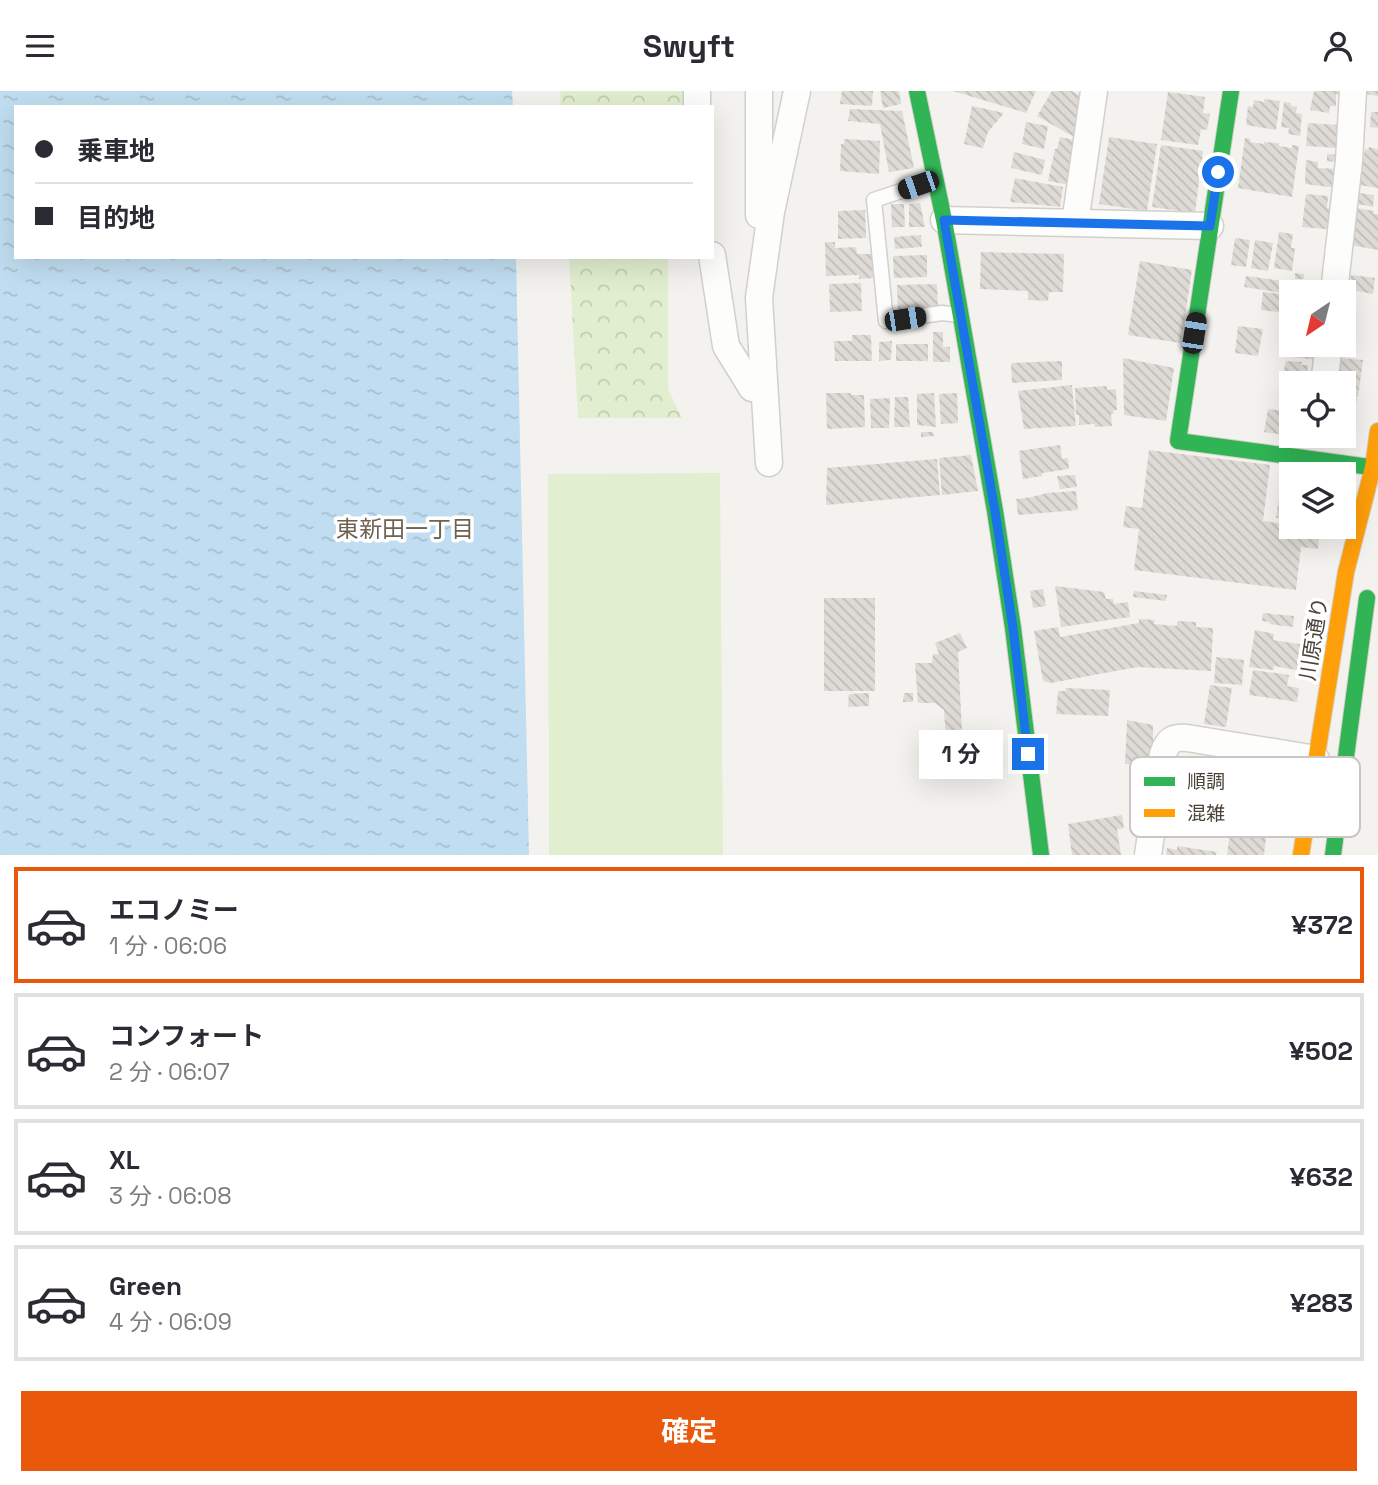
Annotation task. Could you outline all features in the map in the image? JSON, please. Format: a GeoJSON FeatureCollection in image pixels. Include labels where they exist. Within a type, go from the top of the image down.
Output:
{"type":"FeatureCollection","features":[{"type":"Feature","properties":{"kind":"street"},"geometry":{"type":"LineString","coordinates":[[758,91],[759,298],[769,463]]}},
{"type":"Feature","properties":{"kind":"street"},"geometry":{"type":"LineString","coordinates":[[759,298],[771,212],[797,91]]}},
{"type":"Feature","properties":{"kind":"street"},"geometry":{"type":"LineString","coordinates":[[917,91],[944,220],[995,511],[1013,628],[1041,855]]}},
{"type":"Feature","properties":{"kind":"street"},"geometry":{"type":"LineString","coordinates":[[1075,223],[1094,91]]}},
{"type":"Feature","properties":{"kind":"street"},"geometry":{"type":"LineString","coordinates":[[1231,91],[1178,440],[1279,446]]}},
{"type":"Feature","properties":{"kind":"street"},"geometry":{"type":"LineString","coordinates":[[1336,280],[1349,161],[1353,91]]}},
{"type":"Feature","properties":{"kind":"street"},"geometry":{"type":"LineString","coordinates":[[944,220],[1210,226]]}},
{"type":"Feature","properties":{"kind":"street"},"geometry":{"type":"LineString","coordinates":[[713,259],[726,346],[752,388],[764,388]]}},
{"type":"Feature","properties":{"kind":"street","name":"川原通り"},"geometry":{"type":"LineString","coordinates":[[1316,757],[1346,572],[1375,467],[1378,431]]}},
{"type":"Feature","properties":{"kind":"street"},"geometry":{"type":"LineString","coordinates":[[1317,448],[1375,467],[1369,550]]}},
{"type":"Feature","properties":{"kind":"street"},"geometry":{"type":"LineString","coordinates":[[1346,757],[1367,605],[1368,578]]}},
{"type":"Feature","properties":{"kind":"street"},"geometry":{"type":"LineString","coordinates":[[1163,757],[1166,746],[1177,738],[1304,757]]}},
{"type":"Feature","properties":{"kind":"street"},"geometry":{"type":"LineString","coordinates":[[1148,855],[1151,837]]}},
{"type":"Feature","properties":{"kind":"street","name":"川原通り"},"geometry":{"type":"LineString","coordinates":[[1301,855],[1304,837]]}},
{"type":"Feature","properties":{"kind":"street"},"geometry":{"type":"LineString","coordinates":[[1333,855],[1335,837]]}},
{"type":"Feature","properties":{"kind":"lane"},"geometry":{"type":"LineString","coordinates":[[936,179],[874,200],[886,321],[942,313],[961,315]]}},
{"type":"Feature","properties":{"kind":"green space"},"geometry":{"type":"Polygon","coordinates":[[[560,91],[684,91],[684,105],[561,105],[560,91]]]}},
{"type":"Feature","properties":{"kind":"green space"},"geometry":{"type":"Polygon","coordinates":[[[569,259],[668,259],[668,389],[682,418],[578,418],[569,259]]]}},
{"type":"Feature","properties":{"kind":"green space"},"geometry":{"type":"Polygon","coordinates":[[[720,473],[723,855],[549,855],[548,474],[720,473]]]}},
{"type":"Feature","properties":{"kind":"water"},"geometry":{"type":"Polygon","coordinates":[[[0,91],[512,91],[513,105],[14,105],[14,259],[516,259],[529,855],[0,855],[0,91]]]}},
{"type":"Feature","properties":{"kind":"building"},"geometry":{"type":"Polygon","coordinates":[[[842,91],[873,91],[872,106],[840,104],[842,91]]]}},
{"type":"Feature","properties":{"kind":"building"},"geometry":{"type":"Polygon","coordinates":[[[880,91],[899,91],[901,104],[883,108],[880,91]]]}},
{"type":"Feature","properties":{"kind":"building"},"geometry":{"type":"Polygon","coordinates":[[[953,91],[1036,91],[1026,113],[953,91]]]}},
{"type":"Feature","properties":{"kind":"building"},"geometry":{"type":"Polygon","coordinates":[[[1052,91],[1072,91],[1085,99],[1076,138],[1037,116],[1052,91]]]}},
{"type":"Feature","properties":{"kind":"building"},"geometry":{"type":"Polygon","coordinates":[[[1314,91],[1342,91],[1342,95],[1336,94],[1336,106],[1330,106],[1329,113],[1310,110],[1314,91]]]}},
{"type":"Feature","properties":{"kind":"building"},"geometry":{"type":"Polygon","coordinates":[[[1366,91],[1378,91],[1378,96],[1366,94],[1366,91]]]}},
{"type":"Feature","properties":{"kind":"building"},"geometry":{"type":"Polygon","coordinates":[[[1168,92],[1205,97],[1203,113],[1210,114],[1207,130],[1201,129],[1198,145],[1161,140],[1168,92]]]}},
{"type":"Feature","properties":{"kind":"building"},"geometry":{"type":"Polygon","coordinates":[[[1264,99],[1280,101],[1276,130],[1246,125],[1248,106],[1253,107],[1254,100],[1264,102],[1264,99]]]}},
{"type":"Feature","properties":{"kind":"building"},"geometry":{"type":"Polygon","coordinates":[[[1284,102],[1297,107],[1296,113],[1302,114],[1300,136],[1288,134],[1289,128],[1281,127],[1284,102]]]}},
{"type":"Feature","properties":{"kind":"building"},"geometry":{"type":"Polygon","coordinates":[[[972,106],[1004,113],[988,132],[983,148],[964,144],[972,106]]]}},
{"type":"Feature","properties":{"kind":"building"},"geometry":{"type":"Polygon","coordinates":[[[850,109],[902,111],[914,168],[889,172],[880,124],[848,121],[850,109]]]}},
{"type":"Feature","properties":{"kind":"building"},"geometry":{"type":"Polygon","coordinates":[[[1371,112],[1378,112],[1378,128],[1370,127],[1371,112]]]}},
{"type":"Feature","properties":{"kind":"building"},"geometry":{"type":"Polygon","coordinates":[[[1026,122],[1048,126],[1044,149],[1022,144],[1026,122]]]}},
{"type":"Feature","properties":{"kind":"building"},"geometry":{"type":"Polygon","coordinates":[[[1308,123],[1339,125],[1338,148],[1306,146],[1308,123]]]}},
{"type":"Feature","properties":{"kind":"building"},"geometry":{"type":"Polygon","coordinates":[[[1060,137],[1077,141],[1070,185],[1048,181],[1060,137]]]}},
{"type":"Feature","properties":{"kind":"building"},"geometry":{"type":"Polygon","coordinates":[[[1109,137],[1157,144],[1147,211],[1099,204],[1109,137]]]}},
{"type":"Feature","properties":{"kind":"building"},"geometry":{"type":"Polygon","coordinates":[[[1245,138],[1251,139],[1250,142],[1279,143],[1279,146],[1292,148],[1292,145],[1299,146],[1292,197],[1238,188],[1245,138]]]}},
{"type":"Feature","properties":{"kind":"building"},"geometry":{"type":"Polygon","coordinates":[[[844,139],[880,141],[879,174],[840,171],[841,144],[844,144],[844,139]]]}},
{"type":"Feature","properties":{"kind":"building"},"geometry":{"type":"Polygon","coordinates":[[[1161,145],[1203,151],[1195,213],[1152,207],[1161,145]]]}},
{"type":"Feature","properties":{"kind":"building"},"geometry":{"type":"Polygon","coordinates":[[[1369,147],[1378,149],[1378,188],[1359,185],[1365,149],[1368,150],[1369,147]]]}},
{"type":"Feature","properties":{"kind":"building"},"geometry":{"type":"Polygon","coordinates":[[[1014,152],[1045,160],[1042,175],[1011,168],[1014,152]]]}},
{"type":"Feature","properties":{"kind":"building"},"geometry":{"type":"Polygon","coordinates":[[[1327,154],[1342,155],[1342,163],[1327,161],[1327,154]]]}},
{"type":"Feature","properties":{"kind":"building"},"geometry":{"type":"Polygon","coordinates":[[[1306,160],[1318,162],[1318,168],[1340,169],[1338,188],[1305,184],[1306,160]]]}},
{"type":"Feature","properties":{"kind":"building"},"geometry":{"type":"Polygon","coordinates":[[[1015,178],[1063,187],[1060,207],[1010,202],[1015,178]]]}},
{"type":"Feature","properties":{"kind":"building"},"geometry":{"type":"Polygon","coordinates":[[[1359,193],[1374,195],[1373,207],[1358,204],[1359,193]]]}},
{"type":"Feature","properties":{"kind":"building"},"geometry":{"type":"Polygon","coordinates":[[[1306,194],[1328,196],[1327,208],[1339,209],[1337,230],[1302,227],[1306,194]]]}},
{"type":"Feature","properties":{"kind":"building"},"geometry":{"type":"Polygon","coordinates":[[[920,203],[925,227],[909,227],[909,204],[920,203]]]}},
{"type":"Feature","properties":{"kind":"building"},"geometry":{"type":"Polygon","coordinates":[[[891,204],[904,204],[905,227],[892,227],[891,204]]]}},
{"type":"Feature","properties":{"kind":"building"},"geometry":{"type":"Polygon","coordinates":[[[1356,208],[1378,214],[1378,250],[1350,245],[1356,208]]]}},
{"type":"Feature","properties":{"kind":"building"},"geometry":{"type":"Polygon","coordinates":[[[865,210],[866,238],[838,239],[838,211],[865,210]]]}},
{"type":"Feature","properties":{"kind":"building"},"geometry":{"type":"Polygon","coordinates":[[[1279,232],[1293,234],[1291,248],[1295,248],[1292,271],[1274,268],[1279,232]]]}},
{"type":"Feature","properties":{"kind":"building"},"geometry":{"type":"Polygon","coordinates":[[[921,235],[922,247],[895,249],[894,237],[921,235]]]}},
{"type":"Feature","properties":{"kind":"building"},"geometry":{"type":"Polygon","coordinates":[[[1235,238],[1250,240],[1246,267],[1231,265],[1235,238]]]}},
{"type":"Feature","properties":{"kind":"building"},"geometry":{"type":"Polygon","coordinates":[[[1255,240],[1273,243],[1268,271],[1251,268],[1255,240]]]}},
{"type":"Feature","properties":{"kind":"building"},"geometry":{"type":"Polygon","coordinates":[[[825,242],[835,242],[835,248],[856,247],[857,254],[872,254],[873,278],[859,279],[859,275],[826,276],[825,242]]]}},
{"type":"Feature","properties":{"kind":"building"},"geometry":{"type":"Polygon","coordinates":[[[981,252],[1064,254],[1063,292],[1049,292],[1048,301],[1028,300],[1028,291],[980,289],[981,252]]]}},
{"type":"Feature","properties":{"kind":"building"},"geometry":{"type":"Polygon","coordinates":[[[927,255],[927,277],[894,278],[893,256],[927,255]]]}},
{"type":"Feature","properties":{"kind":"building"},"geometry":{"type":"Polygon","coordinates":[[[1140,261],[1192,270],[1181,343],[1128,335],[1140,261]]]}},
{"type":"Feature","properties":{"kind":"building"},"geometry":{"type":"Polygon","coordinates":[[[1295,273],[1304,274],[1304,279],[1295,279],[1295,273]]]}},
{"type":"Feature","properties":{"kind":"building"},"geometry":{"type":"Polygon","coordinates":[[[1351,275],[1375,278],[1373,294],[1356,291],[1356,280],[1351,280],[1351,275]]]}},
{"type":"Feature","properties":{"kind":"building"},"geometry":{"type":"Polygon","coordinates":[[[1246,276],[1279,280],[1279,292],[1244,287],[1246,276]]]}},
{"type":"Feature","properties":{"kind":"building"},"geometry":{"type":"Polygon","coordinates":[[[861,283],[862,311],[830,312],[829,284],[861,283]]]}},
{"type":"Feature","properties":{"kind":"building"},"geometry":{"type":"Polygon","coordinates":[[[937,284],[938,310],[898,311],[897,285],[937,284]]]}},
{"type":"Feature","properties":{"kind":"building"},"geometry":{"type":"Polygon","coordinates":[[[1263,292],[1279,294],[1279,312],[1261,310],[1263,292]]]}},
{"type":"Feature","properties":{"kind":"building"},"geometry":{"type":"Polygon","coordinates":[[[1238,326],[1263,329],[1258,356],[1235,353],[1238,326]]]}},
{"type":"Feature","properties":{"kind":"building"},"geometry":{"type":"Polygon","coordinates":[[[933,332],[943,332],[943,347],[950,347],[950,362],[933,362],[933,332]]]}},
{"type":"Feature","properties":{"kind":"building"},"geometry":{"type":"Polygon","coordinates":[[[852,335],[871,335],[872,361],[835,361],[834,341],[852,341],[852,335]]]}},
{"type":"Feature","properties":{"kind":"building"},"geometry":{"type":"Polygon","coordinates":[[[892,341],[891,360],[879,361],[879,342],[892,341]]]}},
{"type":"Feature","properties":{"kind":"building"},"geometry":{"type":"Polygon","coordinates":[[[896,344],[928,344],[928,361],[896,361],[896,344]]]}},
{"type":"Feature","properties":{"kind":"building"},"geometry":{"type":"Polygon","coordinates":[[[1293,357],[1319,357],[1319,360],[1293,357]]]}},
{"type":"Feature","properties":{"kind":"building"},"geometry":{"type":"Polygon","coordinates":[[[1123,358],[1174,368],[1166,421],[1124,415],[1123,358]]]}},
{"type":"Feature","properties":{"kind":"building"},"geometry":{"type":"Polygon","coordinates":[[[1341,358],[1363,360],[1358,397],[1356,371],[1339,371],[1341,358]]]}},
{"type":"Feature","properties":{"kind":"building"},"geometry":{"type":"Polygon","coordinates":[[[1062,361],[1062,380],[1012,383],[1011,363],[1062,361]]]}},
{"type":"Feature","properties":{"kind":"building"},"geometry":{"type":"Polygon","coordinates":[[[1286,361],[1308,365],[1307,371],[1284,371],[1286,361]]]}},
{"type":"Feature","properties":{"kind":"building"},"geometry":{"type":"Polygon","coordinates":[[[1072,385],[1076,426],[1024,429],[1018,391],[1072,385]]]}},
{"type":"Feature","properties":{"kind":"building"},"geometry":{"type":"Polygon","coordinates":[[[1107,386],[1107,390],[1116,389],[1117,410],[1111,414],[1112,426],[1079,425],[1075,388],[1107,386]]]}},
{"type":"Feature","properties":{"kind":"building"},"geometry":{"type":"Polygon","coordinates":[[[826,393],[864,395],[865,427],[827,429],[826,393]]]}},
{"type":"Feature","properties":{"kind":"building"},"geometry":{"type":"Polygon","coordinates":[[[934,393],[936,427],[917,425],[917,394],[934,393]]]}},
{"type":"Feature","properties":{"kind":"building"},"geometry":{"type":"Polygon","coordinates":[[[957,393],[958,423],[941,424],[939,394],[957,393]]]}},
{"type":"Feature","properties":{"kind":"building"},"geometry":{"type":"Polygon","coordinates":[[[895,397],[908,397],[910,427],[894,427],[895,397]]]}},
{"type":"Feature","properties":{"kind":"building"},"geometry":{"type":"Polygon","coordinates":[[[890,398],[889,428],[871,428],[870,399],[890,398]]]}},
{"type":"Feature","properties":{"kind":"building"},"geometry":{"type":"Polygon","coordinates":[[[1268,409],[1279,410],[1279,434],[1264,432],[1268,409]]]}},
{"type":"Feature","properties":{"kind":"building"},"geometry":{"type":"Polygon","coordinates":[[[921,432],[933,432],[934,436],[921,437],[921,432]]]}},
{"type":"Feature","properties":{"kind":"building"},"geometry":{"type":"Polygon","coordinates":[[[1060,445],[1062,459],[1068,458],[1069,469],[1023,479],[1019,451],[1060,445]]]}},
{"type":"Feature","properties":{"kind":"building"},"geometry":{"type":"Polygon","coordinates":[[[1149,450],[1270,465],[1263,521],[1279,523],[1279,539],[1319,539],[1318,549],[1301,547],[1296,590],[1134,570],[1139,529],[1123,527],[1126,506],[1142,508],[1149,450]]]}},
{"type":"Feature","properties":{"kind":"building"},"geometry":{"type":"Polygon","coordinates":[[[971,455],[978,491],[942,495],[939,458],[971,455]]]}},
{"type":"Feature","properties":{"kind":"building"},"geometry":{"type":"Polygon","coordinates":[[[937,459],[940,495],[826,505],[827,468],[937,459]]]}},
{"type":"Feature","properties":{"kind":"building"},"geometry":{"type":"Polygon","coordinates":[[[1075,475],[1077,487],[1060,489],[1057,476],[1075,475]]]}},
{"type":"Feature","properties":{"kind":"building"},"geometry":{"type":"Polygon","coordinates":[[[1076,491],[1078,510],[1018,515],[1016,499],[1076,491]]]}},
{"type":"Feature","properties":{"kind":"building"},"geometry":{"type":"Polygon","coordinates":[[[1055,586],[1104,592],[1106,599],[1113,599],[1114,604],[1128,602],[1130,617],[1061,627],[1055,586]]]}},
{"type":"Feature","properties":{"kind":"building"},"geometry":{"type":"Polygon","coordinates":[[[1043,589],[1046,606],[1033,608],[1030,591],[1043,589]]]}},
{"type":"Feature","properties":{"kind":"building"},"geometry":{"type":"Polygon","coordinates":[[[1134,591],[1167,595],[1166,601],[1133,597],[1134,591]]]}},
{"type":"Feature","properties":{"kind":"building"},"geometry":{"type":"Polygon","coordinates":[[[824,598],[875,598],[875,691],[824,691],[824,598]]]}},
{"type":"Feature","properties":{"kind":"building"},"geometry":{"type":"Polygon","coordinates":[[[1263,613],[1294,616],[1293,627],[1262,621],[1263,613]]]}},
{"type":"Feature","properties":{"kind":"building"},"geometry":{"type":"Polygon","coordinates":[[[1139,619],[1155,620],[1154,624],[1177,626],[1177,621],[1196,622],[1196,627],[1213,628],[1211,671],[1137,667],[1051,683],[1043,681],[1034,631],[1058,627],[1060,637],[1139,623],[1139,619]]]}},
{"type":"Feature","properties":{"kind":"building"},"geometry":{"type":"Polygon","coordinates":[[[1255,630],[1274,634],[1273,640],[1306,645],[1302,671],[1274,666],[1273,670],[1249,667],[1255,630]]]}},
{"type":"Feature","properties":{"kind":"building"},"geometry":{"type":"Polygon","coordinates":[[[960,633],[967,648],[958,652],[963,751],[947,751],[944,710],[935,703],[918,703],[915,663],[932,663],[933,654],[939,654],[935,643],[960,633]]]}},
{"type":"Feature","properties":{"kind":"building"},"geometry":{"type":"Polygon","coordinates":[[[1216,657],[1244,660],[1242,685],[1214,683],[1216,657]]]}},
{"type":"Feature","properties":{"kind":"building"},"geometry":{"type":"Polygon","coordinates":[[[1253,670],[1289,675],[1287,686],[1299,688],[1297,702],[1249,695],[1253,670]]]}},
{"type":"Feature","properties":{"kind":"building"},"geometry":{"type":"Polygon","coordinates":[[[1210,685],[1232,688],[1226,727],[1204,724],[1210,685]]]}},
{"type":"Feature","properties":{"kind":"building"},"geometry":{"type":"Polygon","coordinates":[[[1066,688],[1110,690],[1108,716],[1056,714],[1058,691],[1066,691],[1066,688]]]}},
{"type":"Feature","properties":{"kind":"building"},"geometry":{"type":"Polygon","coordinates":[[[869,693],[869,706],[848,707],[849,694],[869,693]]]}},
{"type":"Feature","properties":{"kind":"building"},"geometry":{"type":"Polygon","coordinates":[[[904,693],[913,693],[913,702],[903,702],[904,693]]]}},
{"type":"Feature","properties":{"kind":"building"},"geometry":{"type":"Polygon","coordinates":[[[1127,720],[1153,725],[1153,751],[1150,751],[1150,757],[1130,757],[1130,764],[1125,764],[1127,720]]]}},
{"type":"Feature","properties":{"kind":"building"},"geometry":{"type":"Polygon","coordinates":[[[1122,815],[1124,828],[1117,829],[1121,855],[1072,855],[1068,824],[1122,815]]]}},
{"type":"Feature","properties":{"kind":"building"},"geometry":{"type":"Polygon","coordinates":[[[1229,837],[1266,838],[1264,855],[1227,855],[1229,837]]]}},
{"type":"Feature","properties":{"kind":"building"},"geometry":{"type":"Polygon","coordinates":[[[1177,846],[1217,852],[1216,855],[1166,855],[1167,848],[1177,850],[1177,846]]]}},
{"type":"Feature","properties":{"kind":"traffic: fast"},"geometry":{"type":"LineString","coordinates":[[917,91],[944,220],[995,511],[1013,628],[1041,855]]}},
{"type":"Feature","properties":{"kind":"traffic: fast"},"geometry":{"type":"LineString","coordinates":[[1231,91],[1178,441],[1378,468]]}},
{"type":"Feature","properties":{"kind":"traffic: fast"},"geometry":{"type":"LineString","coordinates":[[1346,757],[1367,598]]}},
{"type":"Feature","properties":{"kind":"traffic: fast"},"geometry":{"type":"LineString","coordinates":[[1333,855],[1335,837]]}},
{"type":"Feature","properties":{"kind":"traffic: slow"},"geometry":{"type":"LineString","coordinates":[[1317,757],[1346,572],[1373,467],[1378,431]]}},
{"type":"Feature","properties":{"kind":"traffic: slow"},"geometry":{"type":"LineString","coordinates":[[1301,855],[1304,837]]}},
{"type":"Feature","properties":{"kind":"district","name":"東新田一丁目"},"geometry":{"type":"Point","coordinates":[405,529]}},
{"type":"Feature","properties":{"kind":"route"},"geometry":{"type":"LineString","coordinates":[[1028,754],[995,511],[944,220],[1210,226],[1218,172]]}}]}
